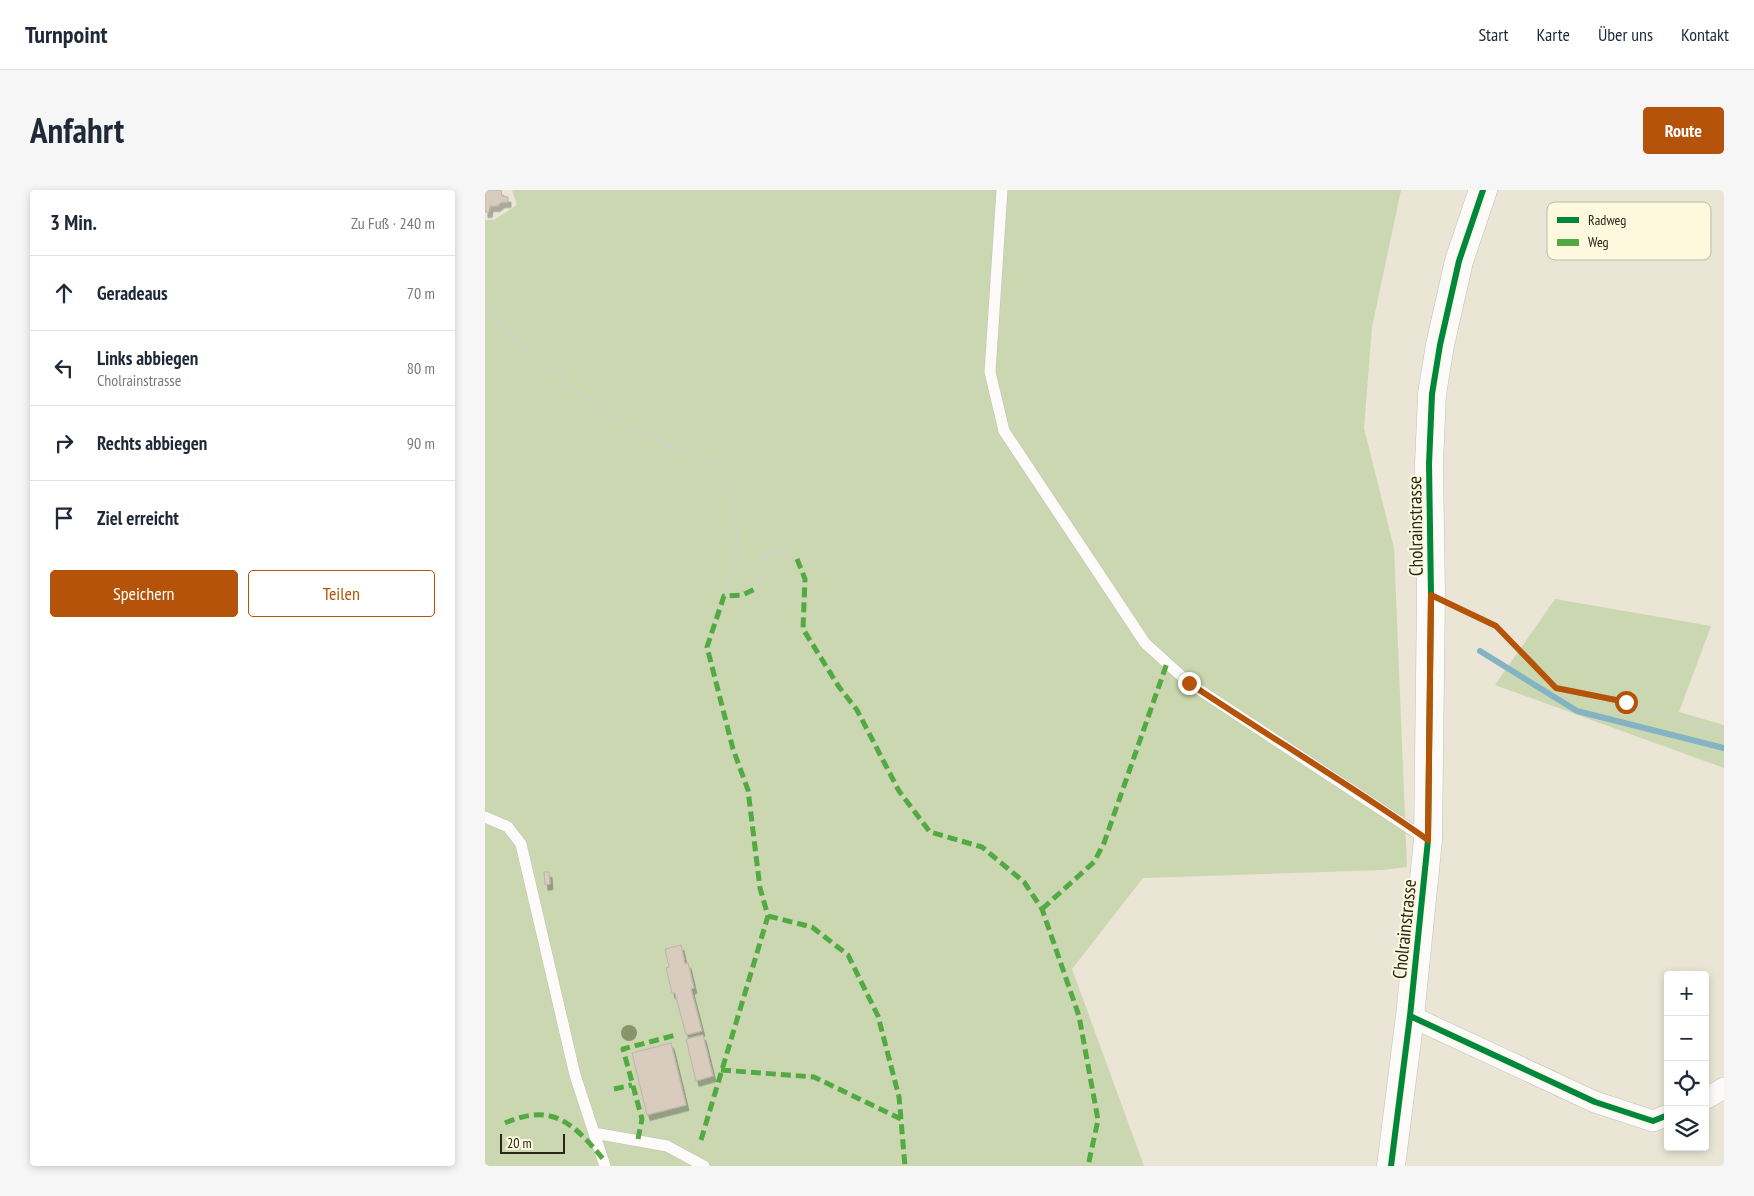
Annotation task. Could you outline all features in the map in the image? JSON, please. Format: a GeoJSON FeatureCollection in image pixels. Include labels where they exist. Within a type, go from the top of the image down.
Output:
{"type":"FeatureCollection","features":[{"type":"Feature","properties":{"kind":"street","name":"Cholrainstrasse"},"geometry":{"type":"LineString","coordinates":[[1391,1166],[1410,1016],[1428,840],[1431,595],[1429,464],[1433,394],[1439,345],[1459,261],[1483,190]]}},
{"type":"Feature","properties":{"kind":"street"},"geometry":{"type":"LineString","coordinates":[[1410,1016],[1595,1102],[1653,1121],[1664,1117]]}},
{"type":"Feature","properties":{"kind":"street"},"geometry":{"type":"LineString","coordinates":[[1709,1097],[1724,1088]]}},
{"type":"Feature","properties":{"kind":"lane"},"geometry":{"type":"LineString","coordinates":[[1002,190],[990,372],[1005,431],[1145,643],[1189,683],[1274,740],[1391,813],[1428,840]]}},
{"type":"Feature","properties":{"kind":"lane"},"geometry":{"type":"LineString","coordinates":[[485,817],[508,827],[521,844],[575,1075],[605,1166]]}},
{"type":"Feature","properties":{"kind":"lane"},"geometry":{"type":"LineString","coordinates":[[594,1132],[667,1146],[705,1166]]}},
{"type":"Feature","properties":{"kind":"path"},"geometry":{"type":"LineString","coordinates":[[485,298],[507,331],[564,381],[594,404],[624,426],[705,460],[731,486],[738,545],[724,596]]}},
{"type":"Feature","properties":{"kind":"path"},"geometry":{"type":"LineString","coordinates":[[755,589],[761,577],[765,554],[772,548],[797,558]]}},
{"type":"Feature","properties":{"kind":"path"},"geometry":{"type":"LineString","coordinates":[[1431,595],[1496,626],[1556,688],[1626,702],[1724,734]]}},
{"type":"Feature","properties":{"kind":"green space"},"geometry":{"type":"Polygon","coordinates":[[[512,190],[1401,190],[1372,327],[1364,428],[1394,548],[1407,867],[1382,870],[1143,878],[1072,969],[1144,1166],[485,1166],[485,220],[494,220],[517,205],[512,190]]]}},
{"type":"Feature","properties":{"kind":"green space"},"geometry":{"type":"Polygon","coordinates":[[[1555,599],[1711,626],[1679,712],[1724,725],[1724,768],[1495,685],[1555,599]]]}},
{"type":"Feature","properties":{"kind":"building"},"geometry":{"type":"Polygon","coordinates":[[[485,190],[501,190],[502,196],[508,197],[508,202],[502,202],[497,206],[490,206],[489,212],[485,212],[485,190]]]}},
{"type":"Feature","properties":{"kind":"building"},"geometry":{"type":"Polygon","coordinates":[[[544,872],[549,872],[550,884],[545,885],[544,872]]]}},
{"type":"Feature","properties":{"kind":"building"},"geometry":{"type":"Polygon","coordinates":[[[681,945],[685,964],[688,963],[694,988],[691,989],[702,1031],[686,1035],[666,968],[669,967],[665,949],[681,945]]]}},
{"type":"Feature","properties":{"kind":"building"},"geometry":{"type":"Polygon","coordinates":[[[703,1035],[713,1076],[696,1081],[686,1039],[703,1035]]]}},
{"type":"Feature","properties":{"kind":"building"},"geometry":{"type":"Polygon","coordinates":[[[671,1043],[686,1105],[647,1115],[632,1053],[671,1043]]]}},
{"type":"Feature","properties":{"kind":"waterway"},"geometry":{"type":"LineString","coordinates":[[1480,651],[1577,711],[1724,748]]}},
{"type":"Feature","properties":{"kind":"marked path"},"geometry":{"type":"LineString","coordinates":[[797,559],[805,579],[803,629],[839,687],[857,710],[899,791],[930,832],[982,847],[1024,882],[1042,909],[1079,1016],[1098,1120],[1088,1166]]}},
{"type":"Feature","properties":{"kind":"marked path"},"geometry":{"type":"LineString","coordinates":[[701,1140],[768,916],[760,888],[748,790],[733,749],[707,647],[724,596],[742,595],[755,589]]}},
{"type":"Feature","properties":{"kind":"marked path"},"geometry":{"type":"LineString","coordinates":[[1042,909],[1094,862],[1104,843],[1167,663]]}},
{"type":"Feature","properties":{"kind":"marked path"},"geometry":{"type":"LineString","coordinates":[[768,916],[812,927],[848,955],[878,1016],[899,1097],[905,1166]]}},
{"type":"Feature","properties":{"kind":"marked path"},"geometry":{"type":"LineString","coordinates":[[638,1139],[642,1119],[623,1049],[676,1035]]}},
{"type":"Feature","properties":{"kind":"marked path"},"geometry":{"type":"LineString","coordinates":[[721,1070],[814,1077],[901,1119]]}},
{"type":"Feature","properties":{"kind":"marked path"},"geometry":{"type":"LineString","coordinates":[[614,1089],[632,1085]]}},
{"type":"Feature","properties":{"kind":"marked path"},"geometry":{"type":"LineString","coordinates":[[505,1123],[522,1117],[536,1115],[550,1116],[561,1120],[583,1136],[604,1160]]}},
{"type":"Feature","properties":{"kind":"cycle path"},"geometry":{"type":"LineString","coordinates":[[1391,1166],[1410,1016],[1428,840],[1431,595],[1429,464],[1432,394],[1440,345],[1459,261],[1483,190]]}},
{"type":"Feature","properties":{"kind":"cycle path"},"geometry":{"type":"LineString","coordinates":[[1410,1016],[1595,1102],[1653,1121],[1664,1117]]}},
{"type":"Feature","properties":{"kind":"route"},"geometry":{"type":"LineString","coordinates":[[1189,683],[1274,740],[1391,813],[1428,840],[1431,595],[1496,626],[1556,688],[1626,702]]}}]}
